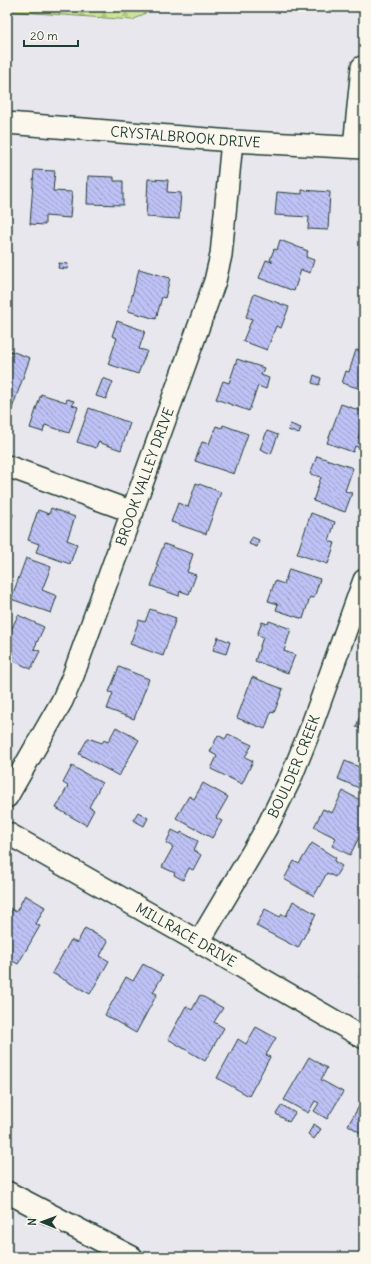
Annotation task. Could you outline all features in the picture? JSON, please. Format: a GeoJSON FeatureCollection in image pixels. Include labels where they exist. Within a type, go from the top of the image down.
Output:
{"type":"FeatureCollection","features":[{"type":"Feature","properties":{"kind":"street"},"geometry":{"type":"LineString","coordinates":[[359,148],[362,67]]}},
{"type":"Feature","properties":{"kind":"street","name":"CRYSTALBROOK DRIVE"},"geometry":{"type":"LineString","coordinates":[[7,122],[232,141],[359,148]]}},
{"type":"Feature","properties":{"kind":"street","name":"BROOK VALLEY DRIVE"},"geometry":{"type":"LineString","coordinates":[[7,797],[62,701],[83,649],[215,281],[221,255],[232,141]]}},
{"type":"Feature","properties":{"kind":"street"},"geometry":{"type":"LineString","coordinates":[[7,466],[133,512]]}},
{"type":"Feature","properties":{"kind":"street","name":"BOULDER CREEK"},"geometry":{"type":"LineString","coordinates":[[199,942],[266,829],[290,780],[310,730],[364,580]]}},
{"type":"Feature","properties":{"kind":"street","name":"MILLRACE DRIVE"},"geometry":{"type":"LineString","coordinates":[[7,833],[364,1038]]}},
{"type":"Feature","properties":{"kind":"street"},"geometry":{"type":"LineString","coordinates":[[7,1192],[132,1257]]}},
{"type":"Feature","properties":{"kind":"green space"},"geometry":{"type":"Polygon","coordinates":[[[7,7],[156,7],[133,20],[7,11],[7,7]]]}},
{"type":"Feature","properties":{"kind":"building"},"geometry":{"type":"Polygon","coordinates":[[[34,170],[55,171],[53,191],[72,192],[70,218],[45,216],[45,225],[30,224],[34,170]]]}},
{"type":"Feature","properties":{"kind":"building"},"geometry":{"type":"Polygon","coordinates":[[[88,176],[114,177],[114,181],[123,181],[123,205],[87,204],[88,176]]]}},
{"type":"Feature","properties":{"kind":"building"},"geometry":{"type":"Polygon","coordinates":[[[148,179],[168,180],[167,192],[181,193],[179,219],[146,217],[148,179]]]}},
{"type":"Feature","properties":{"kind":"building"},"geometry":{"type":"Polygon","coordinates":[[[302,190],[330,192],[328,230],[308,229],[309,217],[275,215],[277,192],[302,194],[302,190]]]}},
{"type":"Feature","properties":{"kind":"building"},"geometry":{"type":"Polygon","coordinates":[[[280,240],[308,251],[306,257],[314,260],[310,273],[301,270],[294,291],[259,278],[266,260],[272,262],[270,260],[274,249],[277,250],[280,240]]]}},
{"type":"Feature","properties":{"kind":"building"},"geometry":{"type":"Polygon","coordinates":[[[59,263],[68,264],[67,269],[58,268],[59,263]]]}},
{"type":"Feature","properties":{"kind":"building"},"geometry":{"type":"Polygon","coordinates":[[[139,269],[170,278],[165,298],[162,297],[156,319],[128,311],[139,269]]]}},
{"type":"Feature","properties":{"kind":"building"},"geometry":{"type":"Polygon","coordinates":[[[254,294],[289,307],[281,328],[276,326],[267,350],[243,341],[252,319],[246,317],[254,294]]]}},
{"type":"Feature","properties":{"kind":"building"},"geometry":{"type":"Polygon","coordinates":[[[117,321],[145,331],[139,349],[147,351],[138,374],[108,364],[117,338],[112,336],[117,321]]]}},
{"type":"Feature","properties":{"kind":"building"},"geometry":{"type":"Polygon","coordinates":[[[356,350],[364,352],[364,390],[342,383],[346,371],[349,372],[356,350]]]}},
{"type":"Feature","properties":{"kind":"building"},"geometry":{"type":"Polygon","coordinates":[[[11,351],[30,358],[9,417],[7,416],[7,361],[11,351]]]}},
{"type":"Feature","properties":{"kind":"building"},"geometry":{"type":"Polygon","coordinates":[[[237,359],[264,368],[261,375],[269,378],[266,389],[258,386],[249,411],[216,399],[223,381],[229,383],[237,359]]]}},
{"type":"Feature","properties":{"kind":"building"},"geometry":{"type":"Polygon","coordinates":[[[314,375],[321,378],[319,385],[312,383],[314,375]]]}},
{"type":"Feature","properties":{"kind":"building"},"geometry":{"type":"Polygon","coordinates":[[[103,378],[113,382],[106,399],[96,396],[103,378]]]}},
{"type":"Feature","properties":{"kind":"building"},"geometry":{"type":"Polygon","coordinates":[[[41,394],[66,402],[67,399],[74,401],[72,405],[78,407],[69,433],[45,425],[43,432],[30,428],[41,394]]]}},
{"type":"Feature","properties":{"kind":"building"},"geometry":{"type":"Polygon","coordinates":[[[341,404],[364,412],[364,420],[358,438],[364,440],[362,449],[355,446],[353,452],[327,443],[341,404]]]}},
{"type":"Feature","properties":{"kind":"building"},"geometry":{"type":"Polygon","coordinates":[[[89,408],[130,423],[121,450],[98,442],[96,448],[77,442],[89,408]]]}},
{"type":"Feature","properties":{"kind":"building"},"geometry":{"type":"Polygon","coordinates":[[[290,424],[301,428],[299,434],[288,430],[290,424]]]}},
{"type":"Feature","properties":{"kind":"building"},"geometry":{"type":"Polygon","coordinates":[[[223,425],[248,434],[234,474],[195,461],[202,442],[209,444],[216,426],[222,428],[223,425]]]}},
{"type":"Feature","properties":{"kind":"building"},"geometry":{"type":"Polygon","coordinates":[[[267,431],[278,435],[271,454],[260,449],[267,431]]]}},
{"type":"Feature","properties":{"kind":"building"},"geometry":{"type":"Polygon","coordinates":[[[317,456],[353,468],[345,491],[352,493],[345,512],[313,501],[321,477],[310,474],[317,456]]]}},
{"type":"Feature","properties":{"kind":"building"},"geometry":{"type":"Polygon","coordinates":[[[196,483],[221,492],[206,534],[171,522],[178,503],[188,507],[196,483]]]}},
{"type":"Feature","properties":{"kind":"building"},"geometry":{"type":"Polygon","coordinates":[[[51,508],[75,517],[67,540],[77,544],[70,564],[36,552],[39,544],[28,540],[38,510],[49,514],[51,508]]]}},
{"type":"Feature","properties":{"kind":"building"},"geometry":{"type":"Polygon","coordinates":[[[7,512],[13,514],[7,536],[7,512]]]}},
{"type":"Feature","properties":{"kind":"building"},"geometry":{"type":"Polygon","coordinates":[[[311,513],[335,522],[329,541],[335,543],[328,564],[297,554],[311,513]]]}},
{"type":"Feature","properties":{"kind":"building"},"geometry":{"type":"Polygon","coordinates":[[[252,537],[259,540],[257,547],[249,544],[252,537]]]}},
{"type":"Feature","properties":{"kind":"building"},"geometry":{"type":"Polygon","coordinates":[[[164,544],[193,554],[187,572],[196,575],[189,594],[180,591],[179,596],[151,586],[158,566],[156,565],[164,544]]]}},
{"type":"Feature","properties":{"kind":"building"},"geometry":{"type":"Polygon","coordinates":[[[26,558],[51,567],[42,590],[57,596],[51,613],[11,599],[26,558]]]}},
{"type":"Feature","properties":{"kind":"building"},"geometry":{"type":"Polygon","coordinates":[[[289,569],[320,579],[314,598],[310,597],[303,619],[276,610],[278,604],[268,601],[275,581],[284,584],[289,569]]]}},
{"type":"Feature","properties":{"kind":"building"},"geometry":{"type":"Polygon","coordinates":[[[150,609],[176,618],[163,656],[130,644],[139,620],[145,622],[150,609]]]}},
{"type":"Feature","properties":{"kind":"building"},"geometry":{"type":"Polygon","coordinates":[[[18,615],[44,627],[34,649],[40,651],[31,669],[7,658],[7,639],[18,615]]]}},
{"type":"Feature","properties":{"kind":"building"},"geometry":{"type":"Polygon","coordinates":[[[269,621],[291,629],[284,651],[295,655],[288,673],[255,661],[263,637],[257,635],[262,622],[268,624],[269,621]]]}},
{"type":"Feature","properties":{"kind":"building"},"geometry":{"type":"Polygon","coordinates":[[[218,637],[230,642],[226,654],[213,650],[218,637]]]}},
{"type":"Feature","properties":{"kind":"building"},"geometry":{"type":"Polygon","coordinates":[[[119,667],[149,679],[134,719],[107,709],[113,693],[109,692],[119,667]]]}},
{"type":"Feature","properties":{"kind":"building"},"geometry":{"type":"Polygon","coordinates":[[[252,677],[283,689],[274,713],[271,712],[265,729],[237,718],[252,677]]]}},
{"type":"Feature","properties":{"kind":"building"},"geometry":{"type":"Polygon","coordinates":[[[363,708],[364,709],[364,730],[356,727],[363,708]]]}},
{"type":"Feature","properties":{"kind":"building"},"geometry":{"type":"Polygon","coordinates":[[[116,727],[139,740],[119,776],[79,754],[88,738],[102,743],[104,740],[108,742],[116,727]]]}},
{"type":"Feature","properties":{"kind":"building"},"geometry":{"type":"Polygon","coordinates":[[[228,734],[252,745],[245,757],[253,761],[242,784],[211,769],[217,756],[210,752],[218,735],[225,739],[228,734]]]}},
{"type":"Feature","properties":{"kind":"building"},"geometry":{"type":"Polygon","coordinates":[[[364,754],[364,790],[338,779],[345,761],[359,767],[364,754]]]}},
{"type":"Feature","properties":{"kind":"building"},"geometry":{"type":"Polygon","coordinates":[[[72,766],[102,783],[89,807],[94,810],[86,825],[56,808],[68,786],[63,783],[72,766]]]}},
{"type":"Feature","properties":{"kind":"building"},"geometry":{"type":"Polygon","coordinates":[[[203,783],[228,797],[216,818],[222,821],[212,838],[176,818],[189,796],[194,799],[203,783]]]}},
{"type":"Feature","properties":{"kind":"building"},"geometry":{"type":"Polygon","coordinates":[[[343,791],[364,802],[364,828],[350,855],[332,846],[336,838],[314,827],[323,809],[332,813],[343,791]]]}},
{"type":"Feature","properties":{"kind":"building"},"geometry":{"type":"Polygon","coordinates":[[[138,812],[148,818],[144,826],[133,820],[138,812]]]}},
{"type":"Feature","properties":{"kind":"building"},"geometry":{"type":"Polygon","coordinates":[[[172,830],[180,834],[181,832],[198,841],[194,850],[201,855],[193,870],[189,868],[183,880],[174,875],[175,873],[162,867],[173,847],[166,843],[172,830]]]}},
{"type":"Feature","properties":{"kind":"building"},"geometry":{"type":"Polygon","coordinates":[[[312,843],[336,858],[334,861],[342,866],[335,877],[327,873],[314,896],[284,879],[294,861],[299,864],[312,843]]]}},
{"type":"Feature","properties":{"kind":"building"},"geometry":{"type":"Polygon","coordinates":[[[25,895],[45,907],[36,924],[40,926],[18,964],[7,958],[7,909],[8,907],[16,912],[25,895]]]}},
{"type":"Feature","properties":{"kind":"building"},"geometry":{"type":"Polygon","coordinates":[[[293,901],[316,914],[298,948],[256,926],[265,909],[280,917],[282,914],[286,916],[293,901]]]}},
{"type":"Feature","properties":{"kind":"building"},"geometry":{"type":"Polygon","coordinates":[[[85,928],[108,941],[100,956],[109,961],[90,994],[52,973],[71,940],[77,943],[85,928]]]}},
{"type":"Feature","properties":{"kind":"building"},"geometry":{"type":"Polygon","coordinates":[[[143,964],[163,975],[153,992],[157,994],[136,1033],[105,1015],[126,977],[133,981],[143,964]]]}},
{"type":"Feature","properties":{"kind":"building"},"geometry":{"type":"Polygon","coordinates":[[[364,968],[364,979],[359,977],[364,968]]]}},
{"type":"Feature","properties":{"kind":"building"},"geometry":{"type":"Polygon","coordinates":[[[200,995],[223,1008],[214,1022],[224,1028],[205,1061],[168,1039],[186,1006],[192,1010],[200,995]]]}},
{"type":"Feature","properties":{"kind":"building"},"geometry":{"type":"Polygon","coordinates":[[[256,1027],[276,1038],[266,1055],[270,1057],[249,1096],[217,1078],[238,1039],[246,1044],[256,1027]]]}},
{"type":"Feature","properties":{"kind":"building"},"geometry":{"type":"Polygon","coordinates":[[[309,1057],[327,1068],[321,1080],[343,1092],[327,1119],[314,1111],[319,1103],[315,1101],[308,1113],[284,1100],[309,1057]]]}},
{"type":"Feature","properties":{"kind":"building"},"geometry":{"type":"Polygon","coordinates":[[[364,1098],[364,1135],[348,1125],[364,1098]]]}},
{"type":"Feature","properties":{"kind":"building"},"geometry":{"type":"Polygon","coordinates":[[[282,1105],[295,1113],[289,1122],[276,1114],[282,1105]]]}},
{"type":"Feature","properties":{"kind":"building"},"geometry":{"type":"Polygon","coordinates":[[[314,1124],[321,1129],[314,1139],[308,1134],[314,1124]]]}}]}
